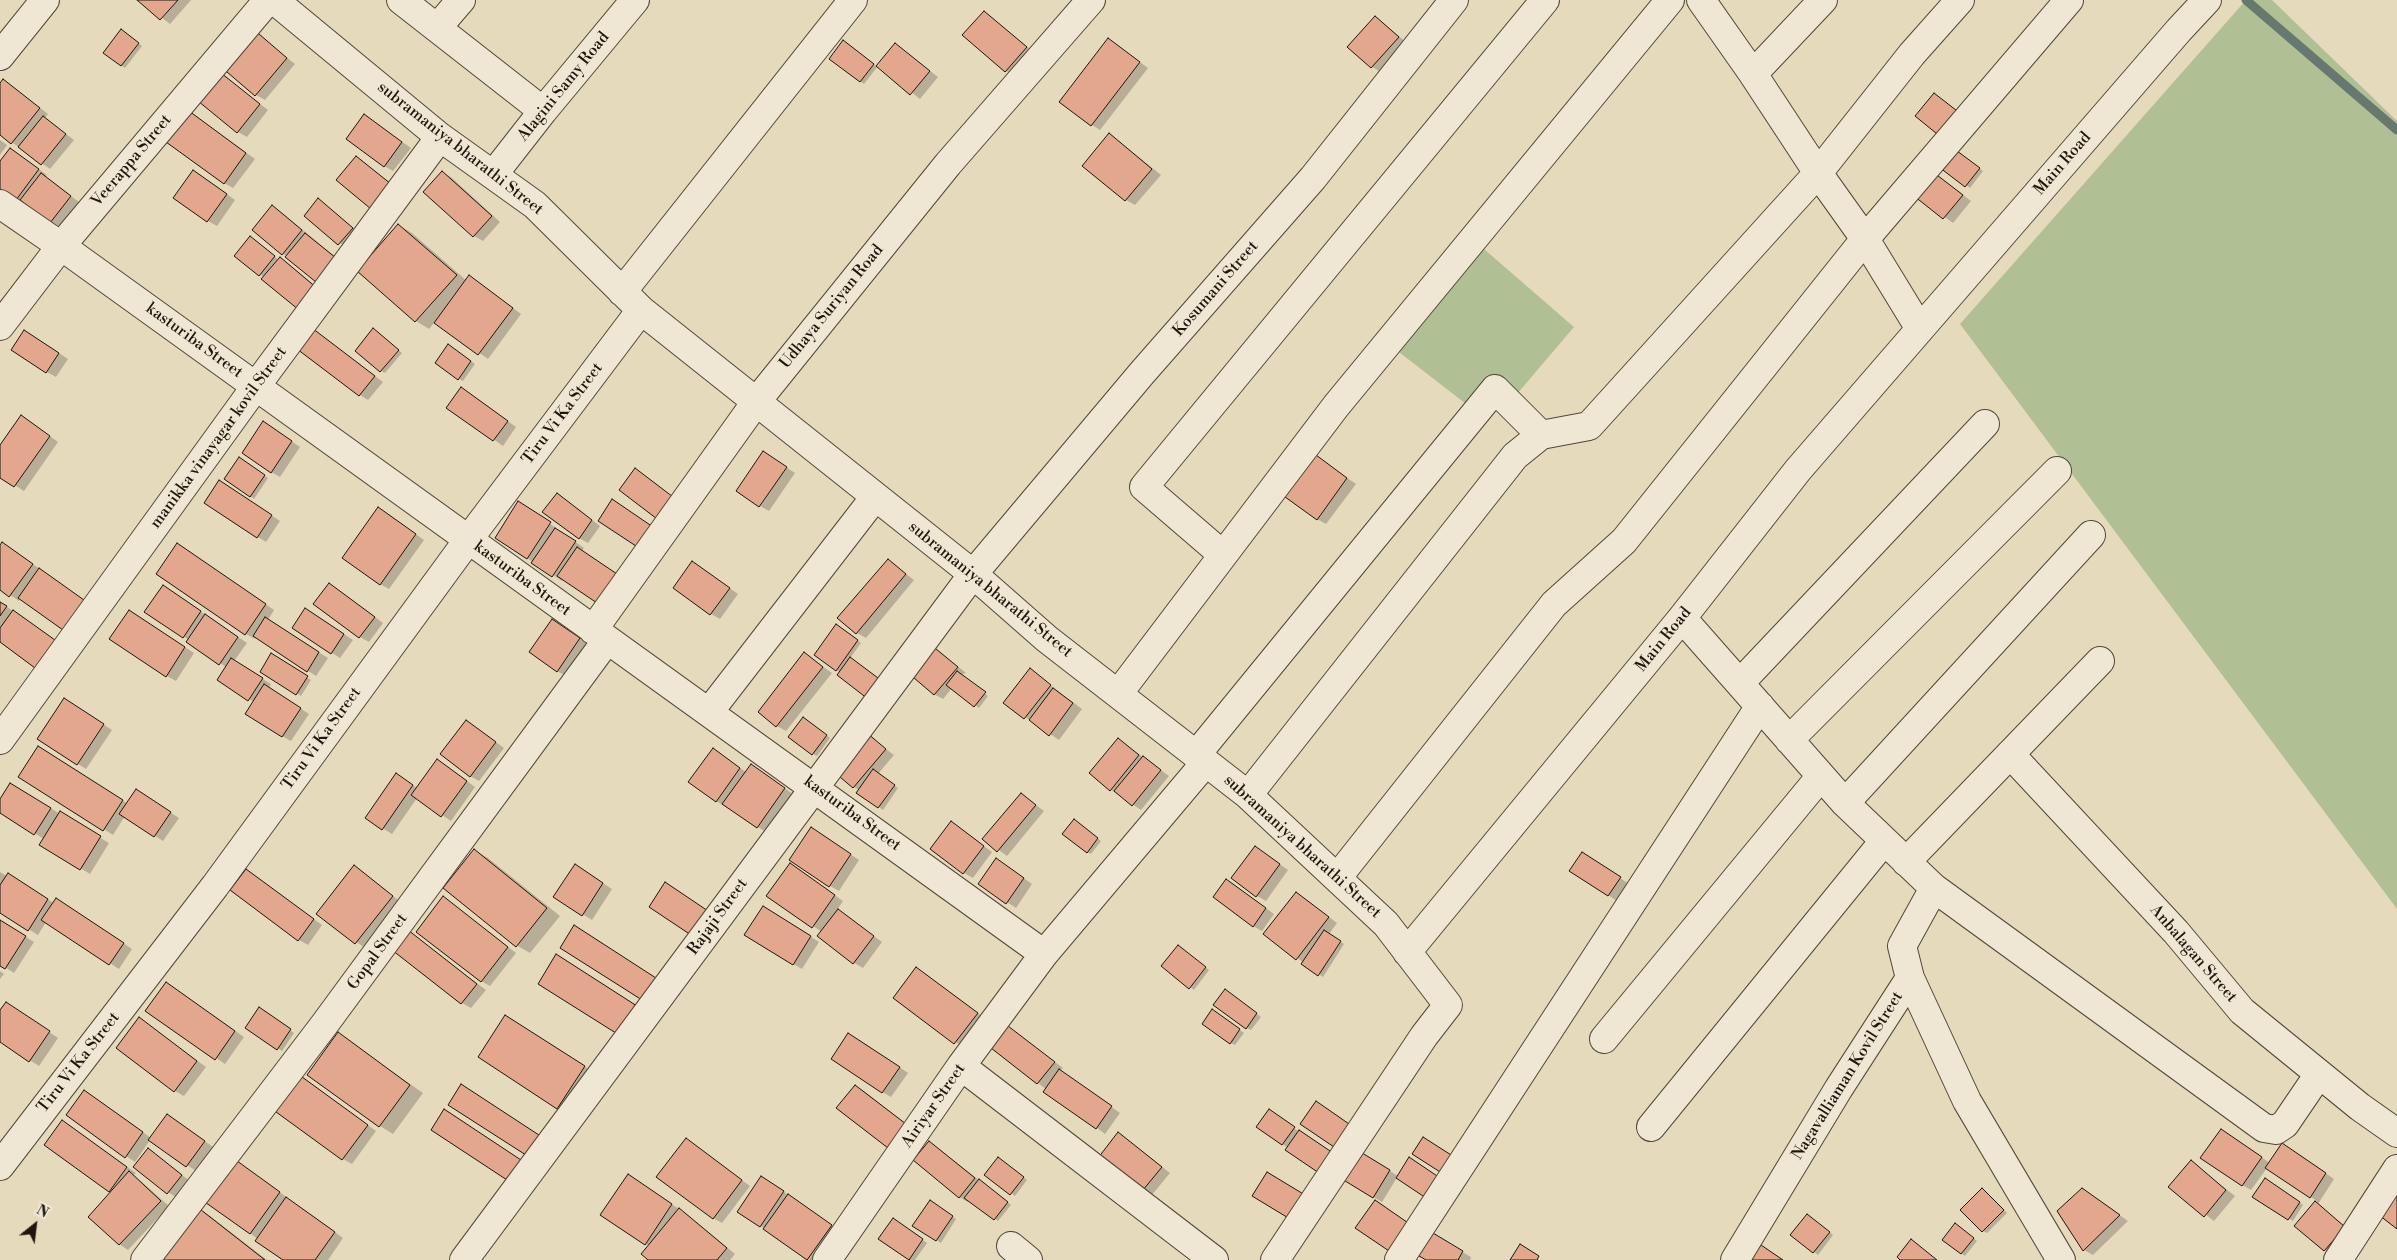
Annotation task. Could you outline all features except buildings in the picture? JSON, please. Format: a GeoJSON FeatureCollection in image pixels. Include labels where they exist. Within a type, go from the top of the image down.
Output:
{"type":"FeatureCollection","features":[{"type":"Feature","properties":{"kind":"street"},"geometry":{"type":"LineString","coordinates":[[0,56],[45,0]]}},
{"type":"Feature","properties":{"kind":"street"},"geometry":{"type":"LineString","coordinates":[[401,0],[543,111]]}},
{"type":"Feature","properties":{"kind":"street"},"geometry":{"type":"LineString","coordinates":[[437,28],[462,0]]}},
{"type":"Feature","properties":{"kind":"street","name":"Alagini Samy Road"},"geometry":{"type":"LineString","coordinates":[[493,175],[635,0]]}},
{"type":"Feature","properties":{"kind":"street","name":"Tiru Vi Ka Street"},"geometry":{"type":"LineString","coordinates":[[0,1166],[215,886],[468,540],[632,301],[853,0]]}},
{"type":"Feature","properties":{"kind":"street","name":"Udhaya Suriyan Road"},"geometry":{"type":"LineString","coordinates":[[600,635],[756,402],[948,164],[1091,0]]}},
{"type":"Feature","properties":{"kind":"street","name":"Kosumani Street"},"geometry":{"type":"LineString","coordinates":[[973,574],[1142,373],[1313,178],[1454,0]]}},
{"type":"Feature","properties":{"kind":"street"},"geometry":{"type":"LineString","coordinates":[[1223,555],[1144,487],[1545,0]]}},
{"type":"Feature","properties":{"kind":"street"},"geometry":{"type":"LineString","coordinates":[[1118,694],[1336,406],[1670,0]]}},
{"type":"Feature","properties":{"kind":"street"},"geometry":{"type":"LineString","coordinates":[[1753,74],[1823,0]]}},
{"type":"Feature","properties":{"kind":"street"},"geometry":{"type":"LineString","coordinates":[[1248,795],[1515,456],[1541,435],[1589,426],[1818,173],[1912,54],[1960,0]]}},
{"type":"Feature","properties":{"kind":"street"},"geometry":{"type":"LineString","coordinates":[[1337,878],[1554,604],[1624,541],[1865,239],[2069,0]]}},
{"type":"Feature","properties":{"kind":"street","name":"Main Road"},"geometry":{"type":"LineString","coordinates":[[1407,952],[1682,618],[1798,470],[2172,37],[2207,0]]}},
{"type":"Feature","properties":{"kind":"street"},"geometry":{"type":"LineString","coordinates":[[1703,1],[1818,173],[1865,239],[1920,329]]}},
{"type":"Feature","properties":{"kind":"street","name":"subramaniya bharathi Street"},"geometry":{"type":"LineString","coordinates":[[262,2],[440,138],[535,205],[632,301],[973,574],[1047,639],[1248,795],[1386,924],[1448,1005],[1424,1036],[1274,1260]]}},
{"type":"Feature","properties":{"kind":"street","name":"Veerappa Street"},"geometry":{"type":"LineString","coordinates":[[0,326],[61,246],[262,2]]}},
{"type":"Feature","properties":{"kind":"street","name":"manikka vinayagar kovil Street"},"geometry":{"type":"LineString","coordinates":[[0,740],[256,386],[440,138]]}},
{"type":"Feature","properties":{"kind":"street","name":"kasturiba Street"},"geometry":{"type":"LineString","coordinates":[[0,204],[256,386],[1044,954]]}},
{"type":"Feature","properties":{"kind":"street","name":"Airiyar Street"},"geometry":{"type":"LineString","coordinates":[[827,1260],[962,1066],[1044,954],[1495,389],[1541,435]]}},
{"type":"Feature","properties":{"kind":"street"},"geometry":{"type":"LineString","coordinates":[[1740,683],[1985,424]]}},
{"type":"Feature","properties":{"kind":"street"},"geometry":{"type":"LineString","coordinates":[[1789,740],[2057,471]]}},
{"type":"Feature","properties":{"kind":"street"},"geometry":{"type":"LineString","coordinates":[[709,712],[875,497]]}},
{"type":"Feature","properties":{"kind":"street"},"geometry":{"type":"LineString","coordinates":[[1845,803],[2091,535]]}},
{"type":"Feature","properties":{"kind":"street","name":"Rajaji Street"},"geometry":{"type":"LineString","coordinates":[[464,1260],[973,574]]}},
{"type":"Feature","properties":{"kind":"street"},"geometry":{"type":"LineString","coordinates":[[1682,618],[1845,803],[1934,888],[2264,1128],[2276,1130],[2285,1124],[2319,1074]]}},
{"type":"Feature","properties":{"kind":"street","name":"Gopal Street"},"geometry":{"type":"LineString","coordinates":[[145,1260],[324,1025],[600,635]]}},
{"type":"Feature","properties":{"kind":"street"},"geometry":{"type":"LineString","coordinates":[[1906,862],[2100,661]]}},
{"type":"Feature","properties":{"kind":"street"},"geometry":{"type":"LineString","coordinates":[[1399,1260],[1760,706]]}},
{"type":"Feature","properties":{"kind":"street","name":"Anbalagan Street"},"geometry":{"type":"LineString","coordinates":[[2010,754],[2176,932],[2242,1011],[2319,1074],[2397,1133]]}},
{"type":"Feature","properties":{"kind":"street"},"geometry":{"type":"LineString","coordinates":[[1604,1039],[1821,776]]}},
{"type":"Feature","properties":{"kind":"street"},"geometry":{"type":"LineString","coordinates":[[1651,1127],[1884,841]]}},
{"type":"Feature","properties":{"kind":"street","name":"Nagavalliaman Kovil Street"},"geometry":{"type":"LineString","coordinates":[[1735,1260],[1839,1088],[1910,978],[1902,946],[1934,888]]}},
{"type":"Feature","properties":{"kind":"street"},"geometry":{"type":"LineString","coordinates":[[1910,978],[1967,1101],[2061,1260]]}},
{"type":"Feature","properties":{"kind":"street"},"geometry":{"type":"LineString","coordinates":[[962,1066],[1214,1260]]}},
{"type":"Feature","properties":{"kind":"street"},"geometry":{"type":"LineString","coordinates":[[2338,1260],[2397,1169]]}},
{"type":"Feature","properties":{"kind":"green space"},"geometry":{"type":"Polygon","coordinates":[[[2246,0],[2272,0],[2397,121],[2397,909],[1960,324],[2246,0]]]}},
{"type":"Feature","properties":{"kind":"green space"},"geometry":{"type":"Polygon","coordinates":[[[1477,243],[1574,327],[1517,394],[1470,407],[1395,349],[1477,243]]]}},
{"type":"Feature","properties":{"kind":"waterway"},"geometry":{"type":"LineString","coordinates":[[2246,0],[2397,130]]}}]}
